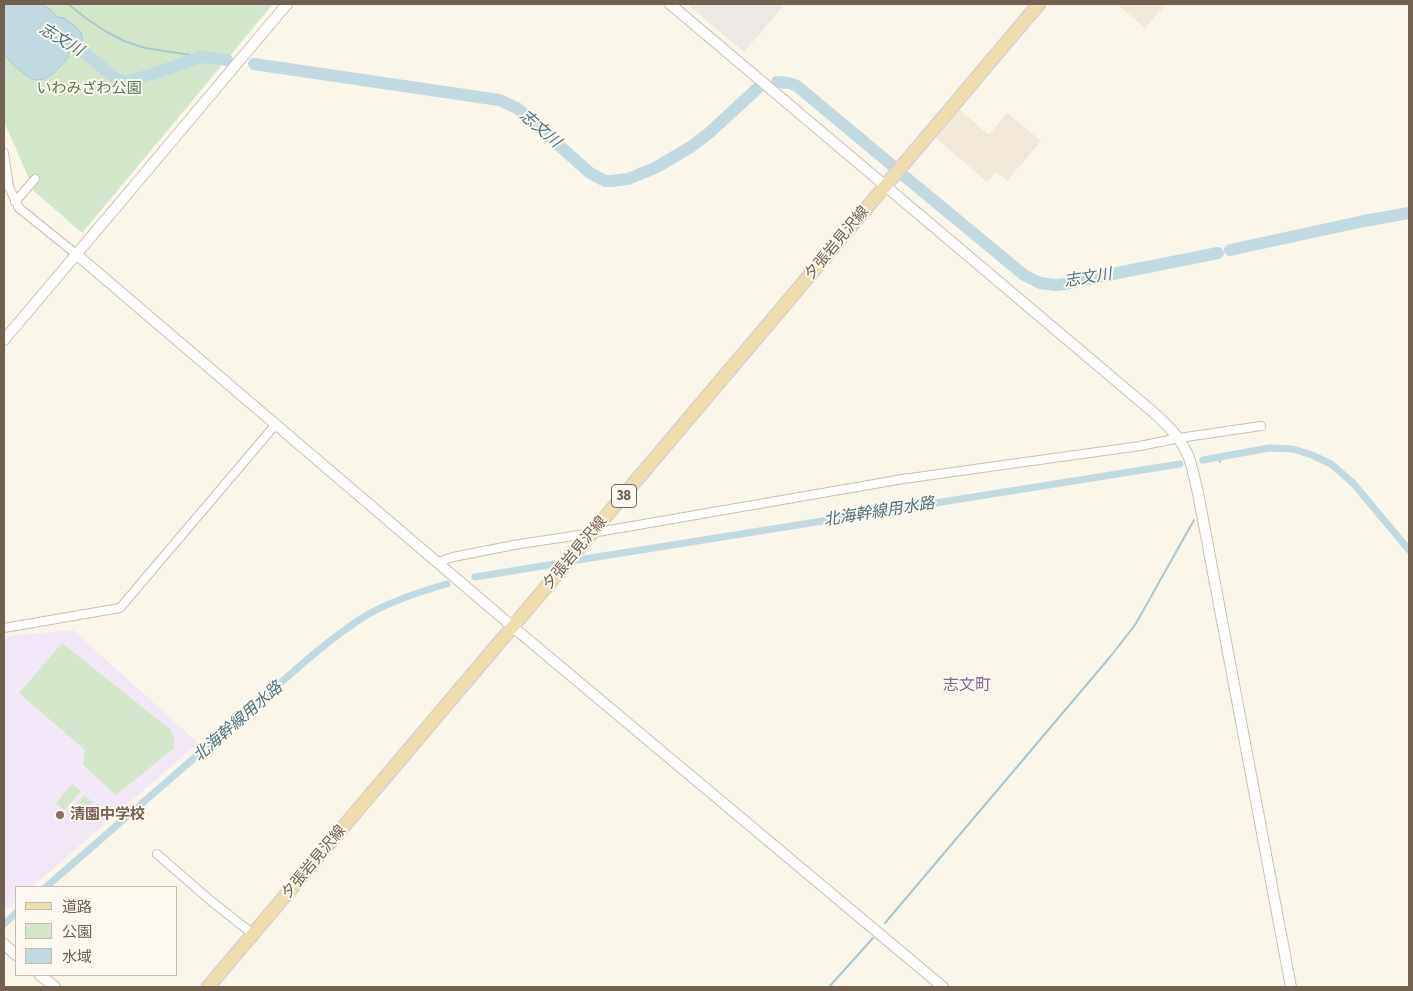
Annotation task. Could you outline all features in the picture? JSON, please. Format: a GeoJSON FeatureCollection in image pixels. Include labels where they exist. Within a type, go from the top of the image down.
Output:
{"type":"FeatureCollection","features":[{"type":"Feature","properties":{"kind":"main road","name":"夕張岩見沢線"},"geometry":{"type":"LineString","coordinates":[[208,987],[1039,4]]}},
{"type":"Feature","properties":{"kind":"street"},"geometry":{"type":"LineString","coordinates":[[4,340],[287,4]]}},
{"type":"Feature","properties":{"kind":"street"},"geometry":{"type":"LineString","coordinates":[[670,4],[1153,412],[1169,426],[1178,438],[1190,460],[1198,493],[1291,987]]}},
{"type":"Feature","properties":{"kind":"street"},"geometry":{"type":"LineString","coordinates":[[4,153],[9,188],[15,202],[23,212],[76,254],[513,627],[943,987]]}},
{"type":"Feature","properties":{"kind":"street"},"geometry":{"type":"LineString","coordinates":[[15,202],[35,179]]}},
{"type":"Feature","properties":{"kind":"street"},"geometry":{"type":"LineString","coordinates":[[4,628],[120,608],[276,424]]}},
{"type":"Feature","properties":{"kind":"street"},"geometry":{"type":"LineString","coordinates":[[438,562],[453,557],[514,545],[903,479],[1140,446],[1178,438],[1261,426]]}},
{"type":"Feature","properties":{"kind":"street"},"geometry":{"type":"LineString","coordinates":[[158,854],[211,901],[253,934]]}},
{"type":"Feature","properties":{"kind":"street"},"geometry":{"type":"LineString","coordinates":[[4,944],[15,954]]}},
{"type":"Feature","properties":{"kind":"street"},"geometry":{"type":"LineString","coordinates":[[41,976],[55,987]]}},
{"type":"Feature","properties":{"kind":"shaded area"},"geometry":{"type":"Polygon","coordinates":[[[687,4],[785,4],[744,52],[687,4]]]}},
{"type":"Feature","properties":{"kind":"shaded area"},"geometry":{"type":"Polygon","coordinates":[[[1117,4],[1166,4],[1145,28],[1117,4]]]}},
{"type":"Feature","properties":{"kind":"shaded area"},"geometry":{"type":"Polygon","coordinates":[[[959,109],[989,135],[1007,113],[1041,141],[1007,181],[996,172],[987,182],[935,137],[959,109]]]}},
{"type":"Feature","properties":{"kind":"shaded area","name":"清園中学校"},"geometry":{"type":"Polygon","coordinates":[[[73,630],[198,743],[33,886],[15,886],[15,902],[4,912],[4,641],[8,636],[73,630]]]}},
{"type":"Feature","properties":{"kind":"green space","name":"いわみざわ公園"},"geometry":{"type":"Polygon","coordinates":[[[4,4],[273,4],[82,233],[35,192],[4,122],[4,4]]]}},
{"type":"Feature","properties":{"kind":"green space"},"geometry":{"type":"Polygon","coordinates":[[[62,643],[170,729],[174,738],[174,748],[116,795],[83,765],[85,750],[19,693],[62,643]]]}},
{"type":"Feature","properties":{"kind":"green space"},"geometry":{"type":"Polygon","coordinates":[[[72,784],[81,791],[64,810],[56,803],[72,784]]]}},
{"type":"Feature","properties":{"kind":"green space"},"geometry":{"type":"Polygon","coordinates":[[[84,795],[93,802],[76,821],[68,814],[84,795]]]}},
{"type":"Feature","properties":{"kind":"water"},"geometry":{"type":"Polygon","coordinates":[[[4,4],[40,4],[50,9],[57,17],[64,18],[77,28],[81,33],[83,41],[80,43],[82,46],[74,51],[71,50],[68,54],[69,57],[47,78],[36,80],[30,78],[4,54],[4,4]]]}},
{"type":"Feature","properties":{"kind":"waterway"},"geometry":{"type":"LineString","coordinates":[[68,4],[105,31],[124,41],[145,48],[204,57]]}},
{"type":"Feature","properties":{"kind":"waterway","name":"志文川"},"geometry":{"type":"LineString","coordinates":[[64,43],[79,48],[116,79],[125,82],[198,58],[227,60]]}},
{"type":"Feature","properties":{"kind":"waterway","name":"志文川"},"geometry":{"type":"LineString","coordinates":[[254,64],[499,100],[517,108],[590,173],[605,181],[628,179],[657,167],[692,146],[760,86]]}},
{"type":"Feature","properties":{"kind":"waterway","name":"志文川"},"geometry":{"type":"LineString","coordinates":[[777,82],[797,86],[893,166]]}},
{"type":"Feature","properties":{"kind":"waterway","name":"志文川"},"geometry":{"type":"LineString","coordinates":[[903,175],[1024,275],[1040,283],[1066,284],[1218,253]]}},
{"type":"Feature","properties":{"kind":"waterway","name":"志文川"},"geometry":{"type":"LineString","coordinates":[[1230,250],[1409,213]]}},
{"type":"Feature","properties":{"kind":"waterway","name":"北海幹線用水路"},"geometry":{"type":"LineString","coordinates":[[1203,460],[1269,448],[1293,449],[1312,455],[1331,464],[1353,483],[1409,550]]}},
{"type":"Feature","properties":{"kind":"waterway","name":"北海幹線用水路"},"geometry":{"type":"LineString","coordinates":[[1220,457],[1220,462]]}},
{"type":"Feature","properties":{"kind":"waterway","name":"北海幹線用水路"},"geometry":{"type":"LineString","coordinates":[[578,560],[1180,464]]}},
{"type":"Feature","properties":{"kind":"waterway"},"geometry":{"type":"LineString","coordinates":[[885,923],[1135,625],[1194,520]]}},
{"type":"Feature","properties":{"kind":"waterway","name":"北海幹線用水路"},"geometry":{"type":"LineString","coordinates":[[475,577],[555,564]]}},
{"type":"Feature","properties":{"kind":"waterway","name":"北海幹線用水路"},"geometry":{"type":"LineString","coordinates":[[47,886],[341,632],[362,618],[393,602],[447,584]]}},
{"type":"Feature","properties":{"kind":"waterway","name":"北海幹線用水路"},"geometry":{"type":"LineString","coordinates":[[4,924],[15,914]]}},
{"type":"Feature","properties":{"kind":"waterway"},"geometry":{"type":"LineString","coordinates":[[829,987],[873,938]]}},
{"type":"Feature","properties":{"kind":"place","name":"清園中学校"},"geometry":{"type":"Point","coordinates":[60,815]}},
{"type":"Feature","properties":{"kind":"district","name":"志文町"},"geometry":{"type":"Point","coordinates":[967,686]}}]}
